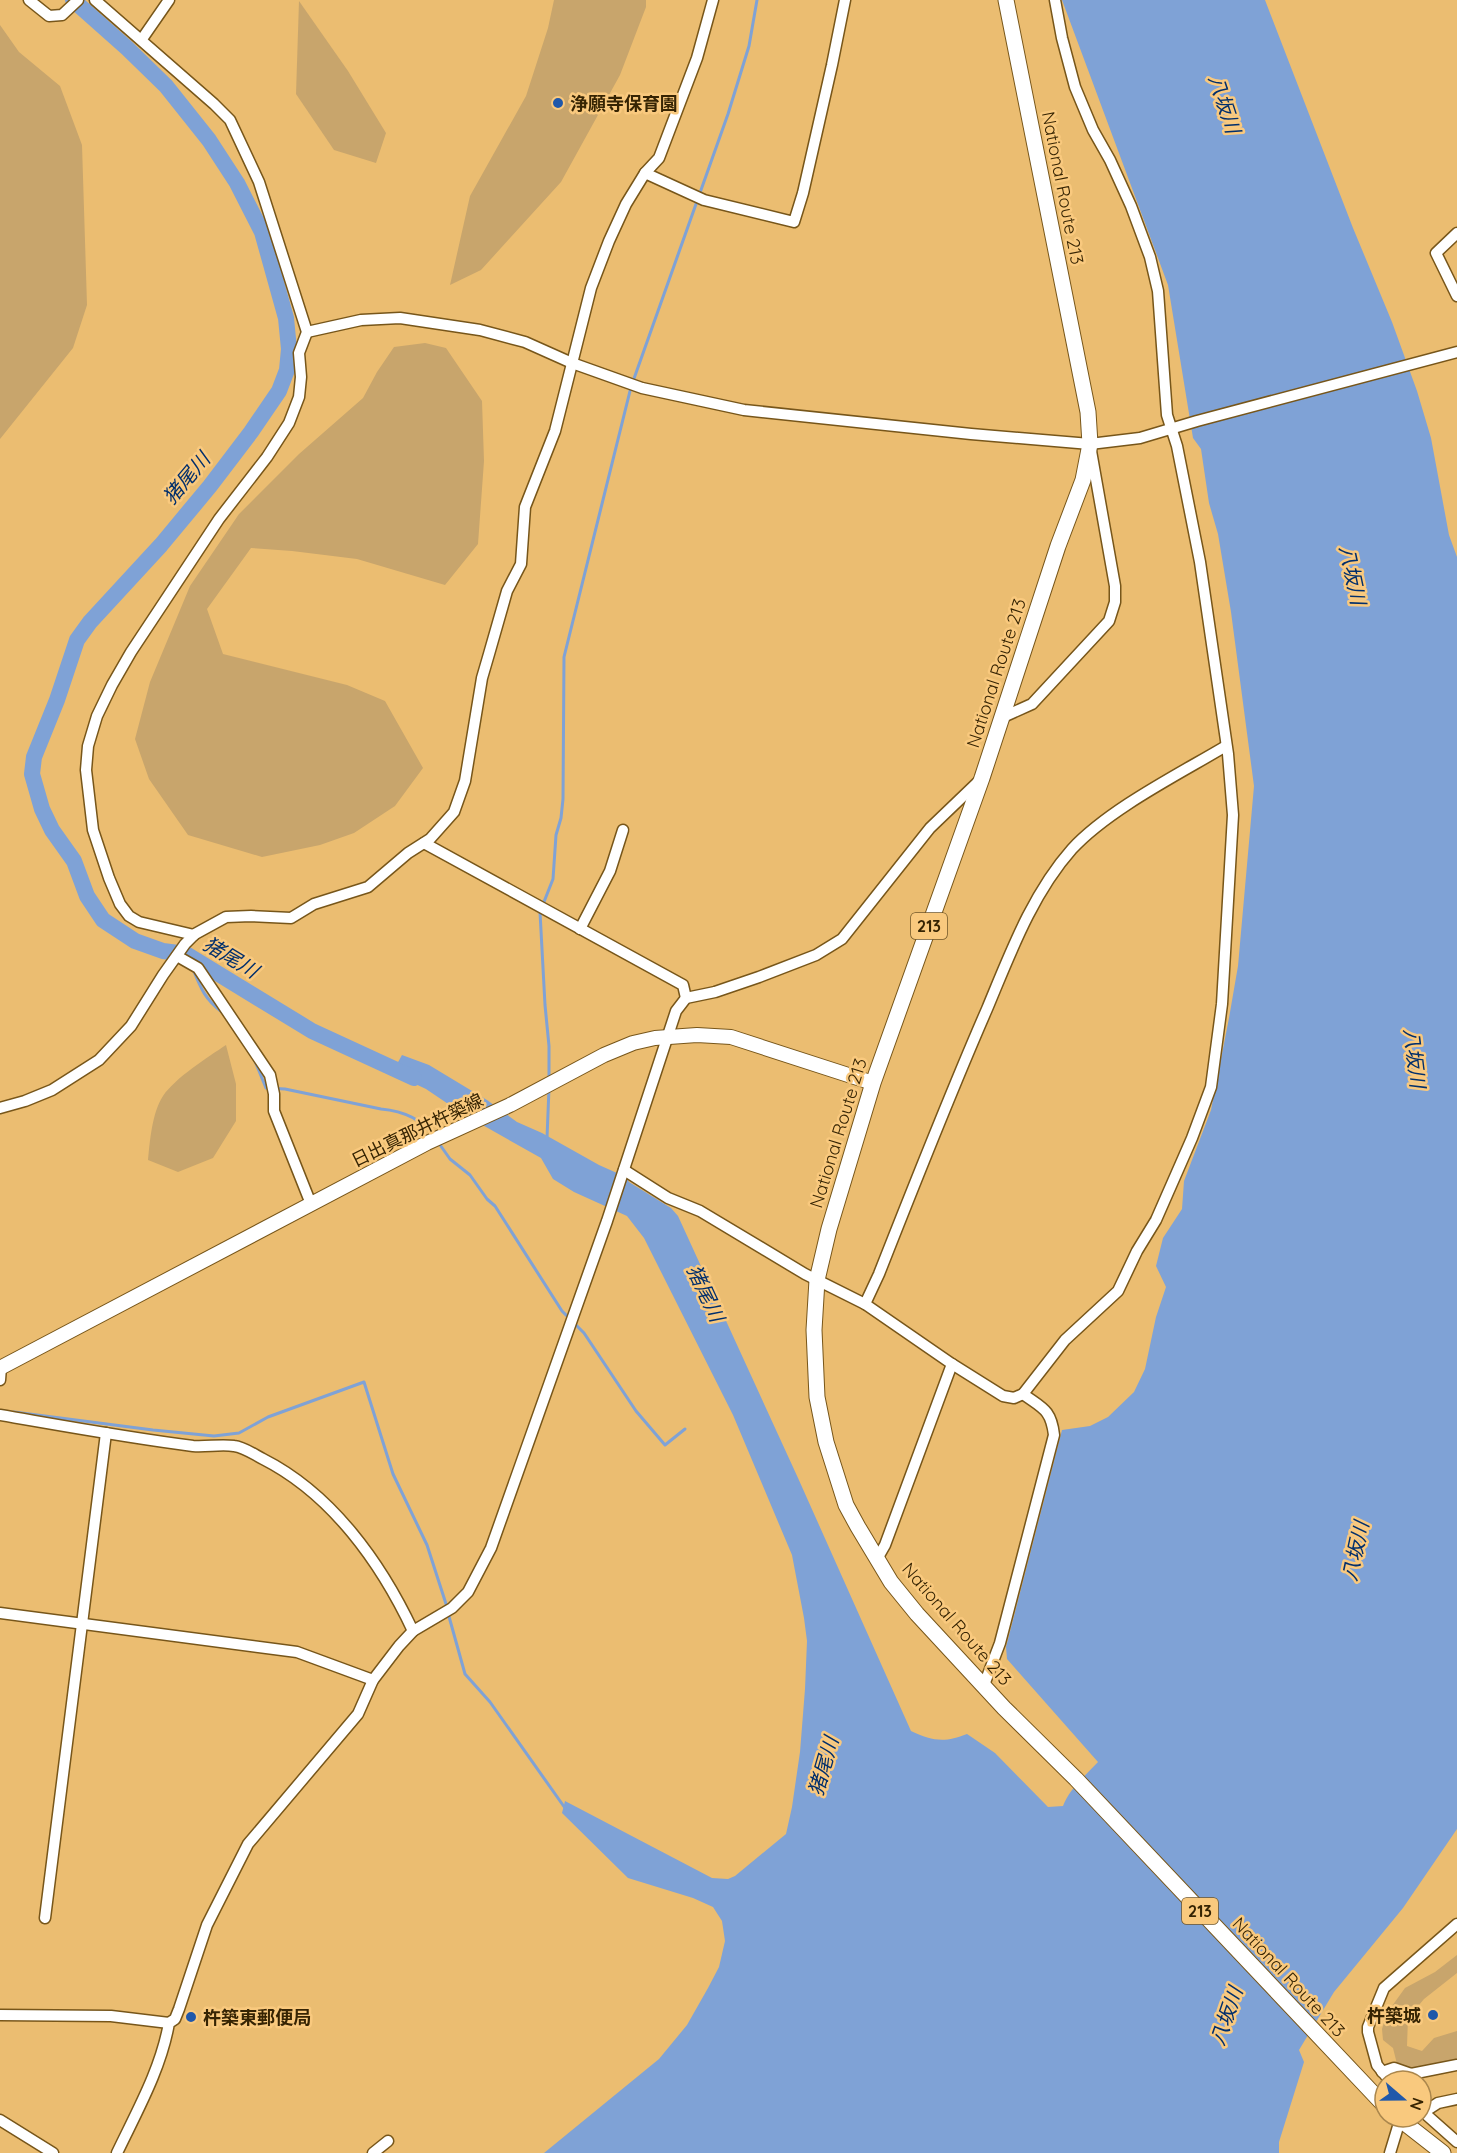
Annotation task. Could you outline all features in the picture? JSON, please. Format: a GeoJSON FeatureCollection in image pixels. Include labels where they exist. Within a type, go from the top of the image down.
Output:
{"type":"FeatureCollection","features":[{"type":"Feature","properties":{"kind":"highway","name":"National Route 213"},"geometry":{"type":"LineString","coordinates":[[1006,0],[1088,412],[1090,444],[1083,480],[1058,546],[982,778],[873,1083],[829,1229],[817,1280],[814,1368],[817,1397],[826,1442],[846,1505],[891,1582],[917,1614],[1004,1708],[1076,1779],[1373,2094]]}},
{"type":"Feature","properties":{"kind":"highway"},"geometry":{"type":"LineString","coordinates":[[1413,2129],[1443,2153]]}},
{"type":"Feature","properties":{"kind":"main road","name":"日出真那井杵築線"},"geometry":{"type":"LineString","coordinates":[[0,1372],[427,1143],[510,1105],[633,1043],[698,1035],[731,1037],[873,1083]]}},
{"type":"Feature","properties":{"kind":"street"},"geometry":{"type":"LineString","coordinates":[[29,0],[49,16],[62,15],[75,3]]}},
{"type":"Feature","properties":{"kind":"street"},"geometry":{"type":"LineString","coordinates":[[95,0],[142,39],[230,120],[259,182],[307,332],[299,353],[301,377],[299,397],[288,423],[267,457],[219,519],[131,652],[97,716],[88,746],[86,770],[93,830],[108,878],[120,904],[129,916],[139,922],[194,935]]}},
{"type":"Feature","properties":{"kind":"street"},"geometry":{"type":"LineString","coordinates":[[142,39],[169,0]]}},
{"type":"Feature","properties":{"kind":"street"},"geometry":{"type":"LineString","coordinates":[[0,1108],[52,1090],[99,1060],[131,1026],[163,975],[194,935],[226,916],[291,918],[314,904],[368,887],[408,853],[430,839],[454,812],[463,789],[489,654],[507,591],[521,564],[525,507],[555,431],[591,288],[622,213],[645,173],[659,158],[696,58],[713,0]]}},
{"type":"Feature","properties":{"kind":"street"},"geometry":{"type":"LineString","coordinates":[[645,173],[699,198],[794,222],[832,65],[844,0]]}},
{"type":"Feature","properties":{"kind":"street"},"geometry":{"type":"LineString","coordinates":[[624,1170],[668,1198],[700,1211],[817,1280],[865,1304],[952,1364],[1003,1396],[1014,1398],[1023,1394],[1065,1340],[1118,1291],[1137,1251],[1156,1220],[1192,1138],[1211,1087],[1222,1004],[1233,815],[1226,746],[1200,562],[1177,446],[1167,416],[1158,291],[1150,257],[1131,206],[1075,87],[1055,0]]}},
{"type":"Feature","properties":{"kind":"street"},"geometry":{"type":"LineString","coordinates":[[1457,233],[1436,253],[1457,296]]}},
{"type":"Feature","properties":{"kind":"street"},"geometry":{"type":"LineString","coordinates":[[307,332],[361,320],[400,318],[480,330],[525,342],[572,363],[642,388],[744,410],[1090,444],[1140,438],[1457,352]]}},
{"type":"Feature","properties":{"kind":"street"},"geometry":{"type":"LineString","coordinates":[[1001,718],[1032,704],[1109,621],[1115,602],[1115,586],[1090,444]]}},
{"type":"Feature","properties":{"kind":"street"},"geometry":{"type":"LineString","coordinates":[[865,1304],[1021,930],[1055,870],[1085,836],[1125,807],[1226,746]]}},
{"type":"Feature","properties":{"kind":"street"},"geometry":{"type":"LineString","coordinates":[[0,2015],[111,2016],[169,2023],[175,2019],[207,1925],[248,1845],[358,1714],[373,1680],[399,1646],[413,1631],[447,1611],[468,1592],[491,1548],[607,1221],[676,1011],[686,998],[716,992],[759,977],[816,955],[842,939],[930,828],[982,778]]}},
{"type":"Feature","properties":{"kind":"street"},"geometry":{"type":"LineString","coordinates":[[580,929],[610,872],[622,830]]}},
{"type":"Feature","properties":{"kind":"street"},"geometry":{"type":"LineString","coordinates":[[424,843],[683,985],[686,998]]}},
{"type":"Feature","properties":{"kind":"street"},"geometry":{"type":"LineString","coordinates":[[177,956],[198,968],[270,1075],[274,1094],[274,1112],[311,1204]]}},
{"type":"Feature","properties":{"kind":"street"},"geometry":{"type":"LineString","coordinates":[[877,1559],[885,1545],[952,1364]]}},
{"type":"Feature","properties":{"kind":"street"},"geometry":{"type":"LineString","coordinates":[[984,1685],[1000,1643],[1054,1435],[1053,1420],[1048,1413],[1023,1394]]}},
{"type":"Feature","properties":{"kind":"street"},"geometry":{"type":"LineString","coordinates":[[0,1415],[196,1446],[236,1446],[278,1467],[325,1502],[345,1525],[384,1574],[413,1631]]}},
{"type":"Feature","properties":{"kind":"street"},"geometry":{"type":"LineString","coordinates":[[45,1918],[106,1433]]}},
{"type":"Feature","properties":{"kind":"street"},"geometry":{"type":"LineString","coordinates":[[0,1613],[297,1652],[373,1680]]}},
{"type":"Feature","properties":{"kind":"street"},"geometry":{"type":"LineString","coordinates":[[1380,2069],[1368,2027],[1384,1988],[1457,1924]]}},
{"type":"Feature","properties":{"kind":"street"},"geometry":{"type":"LineString","coordinates":[[117,2153],[159,2062],[169,2023]]}},
{"type":"Feature","properties":{"kind":"street"},"geometry":{"type":"LineString","coordinates":[[1433,2070],[1457,2065]]}},
{"type":"Feature","properties":{"kind":"street"},"geometry":{"type":"LineString","coordinates":[[1433,2106],[1457,2099]]}},
{"type":"Feature","properties":{"kind":"street"},"geometry":{"type":"LineString","coordinates":[[0,2120],[53,2153]]}},
{"type":"Feature","properties":{"kind":"street"},"geometry":{"type":"LineString","coordinates":[[1433,2120],[1457,2142]]}},
{"type":"Feature","properties":{"kind":"street"},"geometry":{"type":"LineString","coordinates":[[1390,2153],[1396,2129]]}},
{"type":"Feature","properties":{"kind":"street"},"geometry":{"type":"LineString","coordinates":[[373,2153],[388,2141]]}},
{"type":"Feature","properties":{"kind":"shaded area"},"geometry":{"type":"Polygon","coordinates":[[[554,0],[646,0],[646,7],[620,75],[561,182],[481,270],[450,285],[470,196],[526,96],[548,28],[554,0]]]}},
{"type":"Feature","properties":{"kind":"shaded area"},"geometry":{"type":"Polygon","coordinates":[[[299,1],[348,71],[386,133],[376,163],[334,150],[296,94],[299,1]]]}},
{"type":"Feature","properties":{"kind":"shaded area"},"geometry":{"type":"Polygon","coordinates":[[[0,25],[19,52],[60,86],[82,145],[87,305],[73,348],[0,439],[0,25]]]}},
{"type":"Feature","properties":{"kind":"shaded area"},"geometry":{"type":"Polygon","coordinates":[[[425,343],[446,348],[482,401],[484,461],[478,544],[445,585],[357,559],[251,548],[207,609],[223,654],[347,685],[385,701],[423,768],[395,806],[354,833],[320,845],[262,857],[188,835],[149,779],[135,739],[150,682],[190,586],[239,514],[299,454],[363,398],[394,347],[425,343]]]}},
{"type":"Feature","properties":{"kind":"shaded area"},"geometry":{"type":"Polygon","coordinates":[[[226,1045],[236,1084],[236,1121],[213,1158],[178,1172],[148,1160],[154,1118],[163,1096],[183,1075],[226,1045]]]}},
{"type":"Feature","properties":{"kind":"shaded area"},"geometry":{"type":"Polygon","coordinates":[[[1457,1955],[1457,1973],[1424,1999],[1408,2018],[1407,2046],[1422,2051],[1434,2038],[1457,2031],[1457,2062],[1426,2069],[1407,2069],[1397,2064],[1393,2048],[1383,2040],[1382,2029],[1387,2013],[1405,1988],[1435,1972],[1457,1955]]]}},
{"type":"Feature","properties":{"kind":"water","name":"八坂川"},"geometry":{"type":"Polygon","coordinates":[[[1062,0],[1265,0],[1417,391],[1431,438],[1449,535],[1457,557],[1457,1829],[1403,1908],[1334,1992],[1299,2050],[1304,2062],[1279,2142],[1279,2153],[544,2153],[659,2059],[687,2025],[708,1988],[719,1967],[725,1941],[722,1921],[713,1907],[693,1898],[628,1878],[562,1813],[565,1801],[712,1878],[728,1879],[735,1876],[786,1834],[800,1752],[807,1641],[792,1555],[733,1415],[644,1238],[627,1216],[574,1192],[553,1179],[541,1158],[463,1114],[426,1089],[392,1073],[402,1055],[429,1065],[487,1100],[517,1122],[626,1177],[629,1182],[671,1208],[678,1216],[911,1731],[939,1740],[967,1734],[995,1753],[1048,1807],[1063,1806],[1074,1788],[1098,1762],[1007,1659],[1006,1647],[1062,1430],[1090,1426],[1108,1417],[1134,1392],[1145,1369],[1156,1317],[1166,1287],[1156,1266],[1163,1238],[1182,1209],[1184,1181],[1211,1110],[1229,1018],[1238,966],[1254,786],[1231,612],[1218,534],[1209,503],[1201,449],[1193,438],[1168,285],[1062,0]]]}},
{"type":"Feature","properties":{"kind":"waterway","name":"猪尾川"},"geometry":{"type":"LineString","coordinates":[[73,0],[166,86],[209,140],[237,183],[262,232],[286,318],[289,349],[287,370],[279,391],[251,432],[161,545],[90,622],[77,640],[57,700],[34,757],[32,774],[42,809],[52,830],[74,861],[87,896],[103,920],[135,941],[163,951],[186,954],[312,1031],[414,1078]]}},
{"type":"Feature","properties":{"kind":"waterway"},"geometry":{"type":"LineString","coordinates":[[549,1079],[540,912],[553,879],[556,835],[563,799],[564,657],[631,387],[728,114],[749,46],[757,0]]}},
{"type":"Feature","properties":{"kind":"waterway"},"geometry":{"type":"LineString","coordinates":[[193,969],[204,993],[222,1012]]}},
{"type":"Feature","properties":{"kind":"waterway"},"geometry":{"type":"LineString","coordinates":[[255,1061],[266,1088],[285,1089],[397,1112],[411,1116],[423,1124],[434,1136]]}},
{"type":"Feature","properties":{"kind":"waterway"},"geometry":{"type":"LineString","coordinates":[[547,1138],[549,1088]]}},
{"type":"Feature","properties":{"kind":"waterway"},"geometry":{"type":"LineString","coordinates":[[438,1142],[450,1159],[470,1175],[487,1199],[495,1206],[562,1311],[569,1318]]}},
{"type":"Feature","properties":{"kind":"waterway"},"geometry":{"type":"LineString","coordinates":[[574,1323],[584,1333],[636,1411],[665,1445],[685,1429]]}},
{"type":"Feature","properties":{"kind":"waterway"},"geometry":{"type":"LineString","coordinates":[[14,1412],[214,1436],[239,1433],[268,1417],[364,1382],[393,1474],[427,1545],[447,1607]]}},
{"type":"Feature","properties":{"kind":"waterway"},"geometry":{"type":"LineString","coordinates":[[448,1613],[465,1674],[490,1702],[565,1808]]}},
{"type":"Feature","properties":{"kind":"place","name":"浄願寺保育園"},"geometry":{"type":"Point","coordinates":[558,103]}},
{"type":"Feature","properties":{"kind":"place","name":"杵築城"},"geometry":{"type":"Point","coordinates":[1433,2015]}},
{"type":"Feature","properties":{"kind":"place","name":"杵築東郵便局"},"geometry":{"type":"Point","coordinates":[191,2017]}}]}
